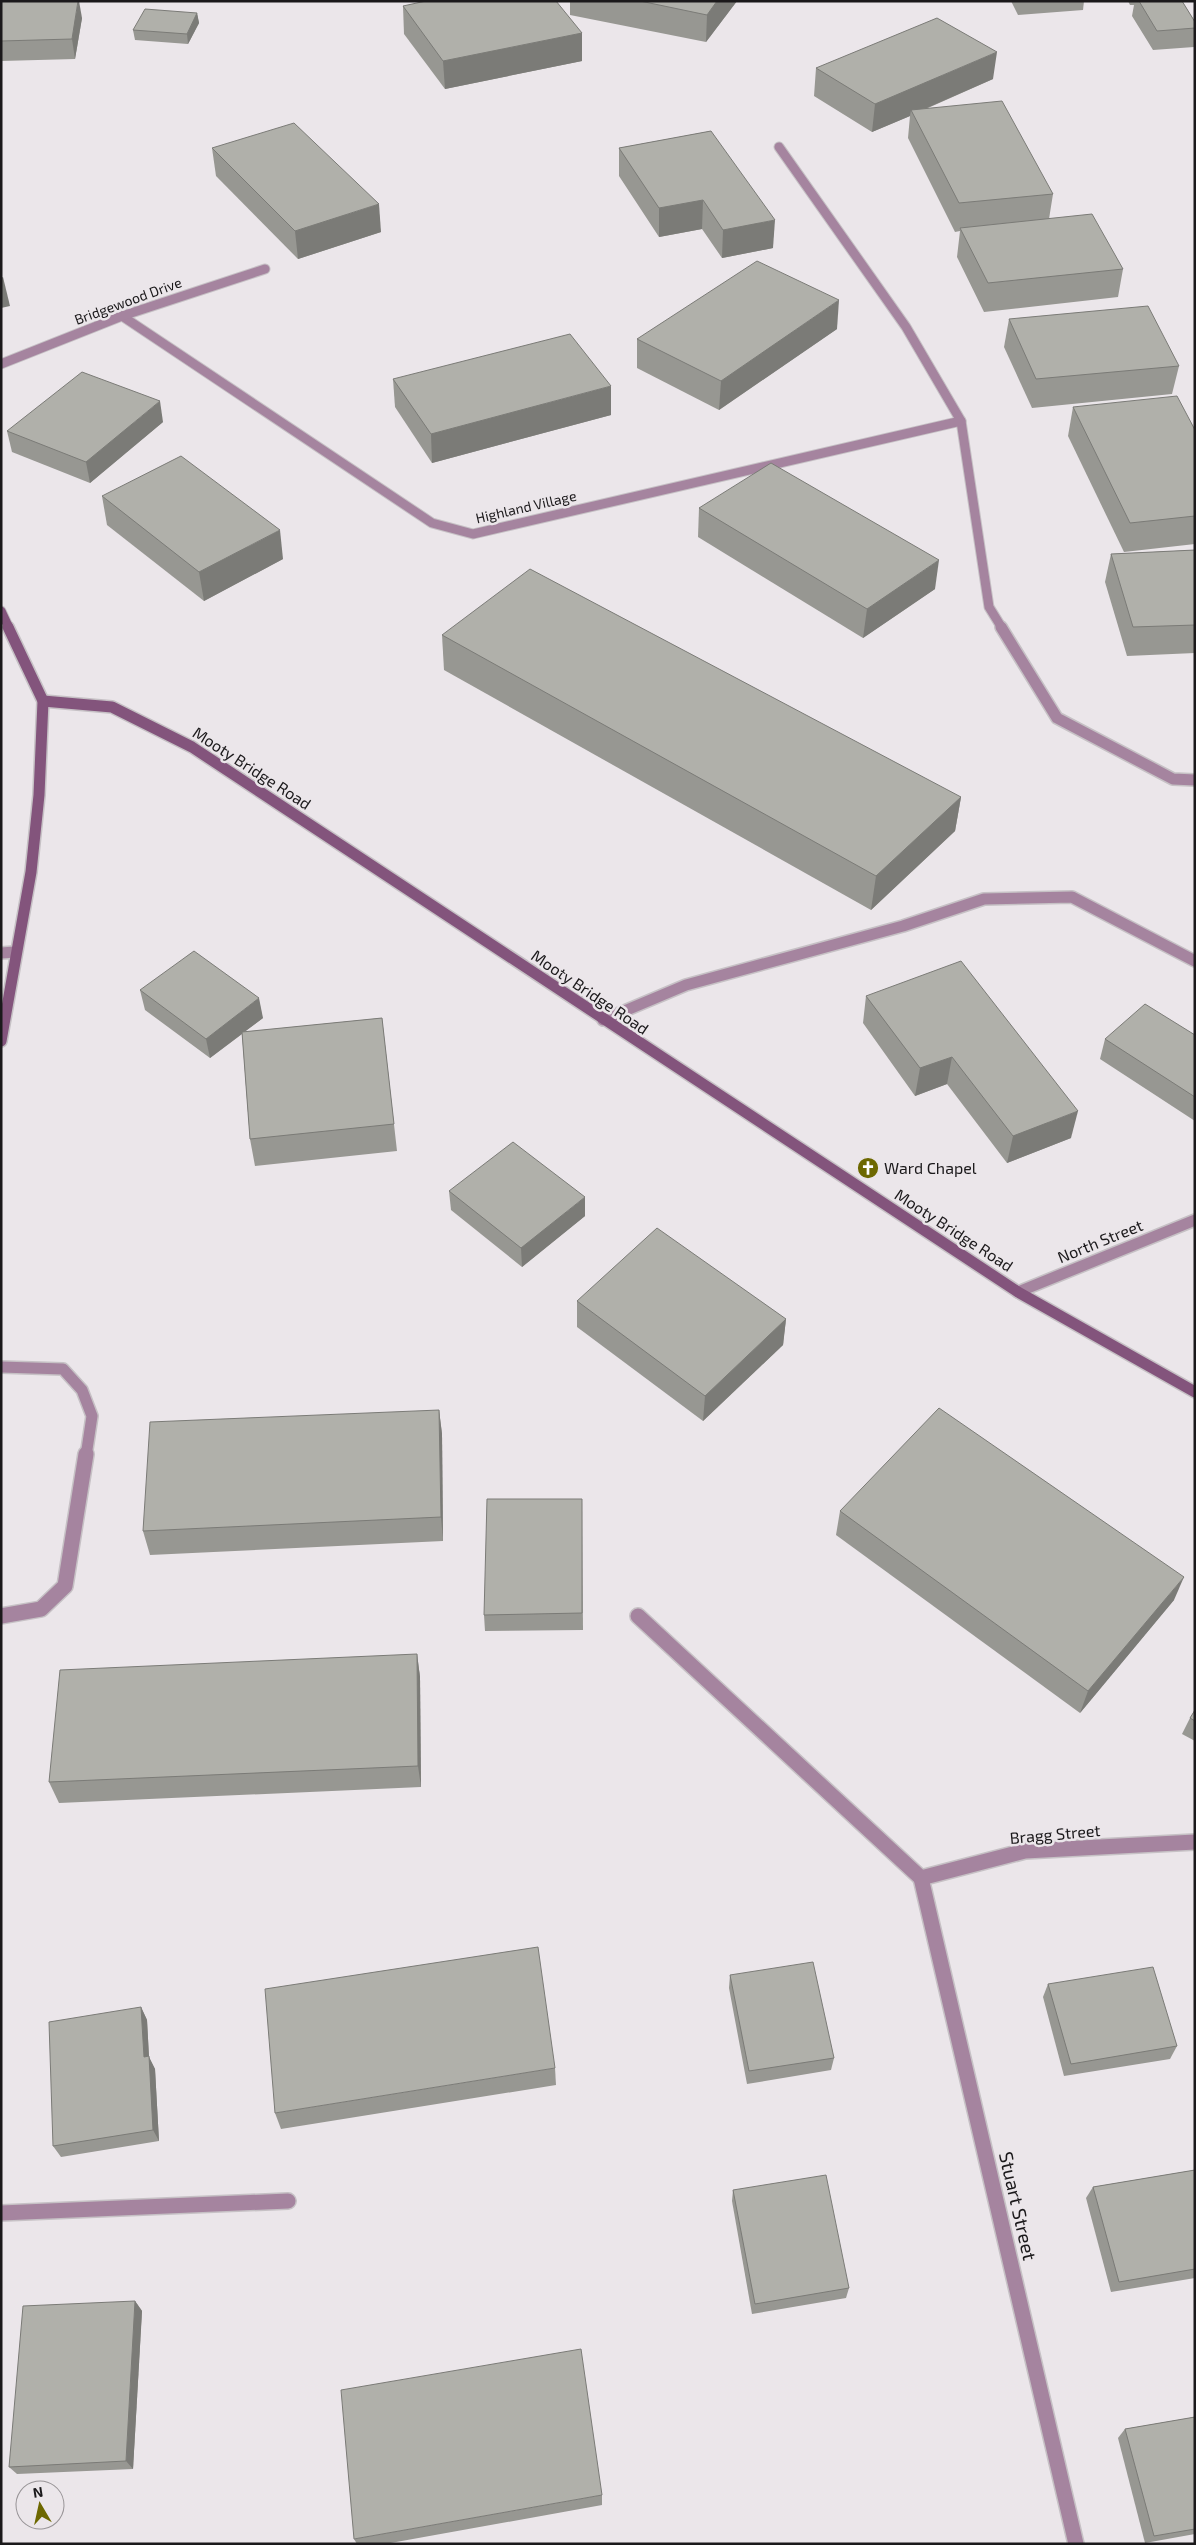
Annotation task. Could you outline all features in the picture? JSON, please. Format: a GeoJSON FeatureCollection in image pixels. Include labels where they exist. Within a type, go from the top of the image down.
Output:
{"type":"FeatureCollection","features":[{"type":"Feature","properties":{"kind":"street"},"geometry":{"type":"LineString","coordinates":[[779,147],[906,327],[961,420],[988,607],[1056,718],[1173,779],[1195,780]]}},
{"type":"Feature","properties":{"kind":"street","name":"Bridgewood Drive"},"geometry":{"type":"LineString","coordinates":[[1,364],[122,316],[265,269]]}},
{"type":"Feature","properties":{"kind":"street","name":"Highland Village"},"geometry":{"type":"LineString","coordinates":[[122,316],[432,522],[473,534],[961,420]]}},
{"type":"Feature","properties":{"kind":"street"},"geometry":{"type":"LineString","coordinates":[[1,611],[42,702],[38,805],[31,872],[15,952],[1,1041]]}},
{"type":"Feature","properties":{"kind":"street","name":"Mooty Bridge Road"},"geometry":{"type":"LineString","coordinates":[[42,702],[112,707],[192,747],[603,1020],[1018,1292],[1195,1392]]}},
{"type":"Feature","properties":{"kind":"street"},"geometry":{"type":"LineString","coordinates":[[603,1020],[686,985],[903,926],[984,899],[1072,897],[1195,961]]}},
{"type":"Feature","properties":{"kind":"street"},"geometry":{"type":"LineString","coordinates":[[1,954],[15,952]]}},
{"type":"Feature","properties":{"kind":"street","name":"North Street"},"geometry":{"type":"LineString","coordinates":[[1018,1292],[1195,1220]]}},
{"type":"Feature","properties":{"kind":"street"},"geometry":{"type":"LineString","coordinates":[[1,1368],[62,1369],[82,1390],[92,1416],[65,1586],[41,1609],[1,1616]]}},
{"type":"Feature","properties":{"kind":"street"},"geometry":{"type":"LineString","coordinates":[[638,1616],[921,1878]]}},
{"type":"Feature","properties":{"kind":"street","name":"Bragg Street"},"geometry":{"type":"LineString","coordinates":[[921,1878],[1025,1851],[1195,1842]]}},
{"type":"Feature","properties":{"kind":"street","name":"Stuart Street"},"geometry":{"type":"LineString","coordinates":[[921,1878],[1076,2544]]}},
{"type":"Feature","properties":{"kind":"street"},"geometry":{"type":"LineString","coordinates":[[1,2213],[288,2201]]}},
{"type":"Feature","properties":{"kind":"building"},"geometry":{"type":"Polygon","coordinates":[[[1,1],[78,1],[72,39],[1,41],[1,1]]]}},
{"type":"Feature","properties":{"kind":"building"},"geometry":{"type":"Polygon","coordinates":[[[426,1],[556,1],[582,33],[443,61],[403,6],[426,1]]]}},
{"type":"Feature","properties":{"kind":"building"},"geometry":{"type":"Polygon","coordinates":[[[640,1],[717,1],[707,15],[640,1]]]}},
{"type":"Feature","properties":{"kind":"building"},"geometry":{"type":"Polygon","coordinates":[[[1139,1],[1182,1],[1195,22],[1195,28],[1157,31],[1139,1]]]}},
{"type":"Feature","properties":{"kind":"building"},"geometry":{"type":"Polygon","coordinates":[[[145,9],[197,13],[187,34],[133,30],[145,9]]]}},
{"type":"Feature","properties":{"kind":"building"},"geometry":{"type":"Polygon","coordinates":[[[937,18],[997,52],[875,104],[816,68],[937,18]]]}},
{"type":"Feature","properties":{"kind":"building"},"geometry":{"type":"Polygon","coordinates":[[[1002,101],[1053,194],[959,203],[911,110],[1002,101]]]}},
{"type":"Feature","properties":{"kind":"building"},"geometry":{"type":"Polygon","coordinates":[[[294,123],[379,204],[295,231],[212,148],[294,123]]]}},
{"type":"Feature","properties":{"kind":"building"},"geometry":{"type":"Polygon","coordinates":[[[711,131],[775,220],[723,230],[703,200],[659,208],[619,148],[711,131]]]}},
{"type":"Feature","properties":{"kind":"building"},"geometry":{"type":"Polygon","coordinates":[[[1092,214],[1123,269],[988,283],[960,228],[1092,214]]]}},
{"type":"Feature","properties":{"kind":"building"},"geometry":{"type":"Polygon","coordinates":[[[757,261],[839,300],[721,381],[637,339],[757,261]]]}},
{"type":"Feature","properties":{"kind":"building"},"geometry":{"type":"Polygon","coordinates":[[[1148,306],[1179,366],[1036,379],[1009,319],[1148,306]]]}},
{"type":"Feature","properties":{"kind":"building"},"geometry":{"type":"Polygon","coordinates":[[[570,334],[611,386],[431,434],[393,379],[570,334]]]}},
{"type":"Feature","properties":{"kind":"building"},"geometry":{"type":"Polygon","coordinates":[[[82,372],[160,401],[86,462],[7,431],[82,372]]]}},
{"type":"Feature","properties":{"kind":"building"},"geometry":{"type":"Polygon","coordinates":[[[1177,396],[1195,430],[1195,516],[1130,523],[1073,407],[1177,396]]]}},
{"type":"Feature","properties":{"kind":"building"},"geometry":{"type":"Polygon","coordinates":[[[181,456],[280,530],[199,572],[102,496],[181,456]]]}},
{"type":"Feature","properties":{"kind":"building"},"geometry":{"type":"Polygon","coordinates":[[[771,463],[939,560],[867,609],[699,508],[771,463]]]}},
{"type":"Feature","properties":{"kind":"building"},"geometry":{"type":"Polygon","coordinates":[[[1195,550],[1195,625],[1133,627],[1111,554],[1195,550]]]}},
{"type":"Feature","properties":{"kind":"building"},"geometry":{"type":"Polygon","coordinates":[[[530,569],[961,797],[876,876],[442,635],[530,569]]]}},
{"type":"Feature","properties":{"kind":"building"},"geometry":{"type":"Polygon","coordinates":[[[194,951],[259,998],[206,1039],[140,990],[194,951]]]}},
{"type":"Feature","properties":{"kind":"building"},"geometry":{"type":"Polygon","coordinates":[[[961,961],[1078,1111],[1013,1136],[952,1057],[920,1068],[866,996],[961,961]]]}},
{"type":"Feature","properties":{"kind":"building"},"geometry":{"type":"Polygon","coordinates":[[[1145,1004],[1195,1035],[1195,1097],[1105,1039],[1145,1004]]]}},
{"type":"Feature","properties":{"kind":"building"},"geometry":{"type":"Polygon","coordinates":[[[382,1018],[394,1124],[250,1139],[242,1032],[382,1018]]]}},
{"type":"Feature","properties":{"kind":"building"},"geometry":{"type":"Polygon","coordinates":[[[513,1142],[585,1197],[521,1248],[449,1191],[513,1142]]]}},
{"type":"Feature","properties":{"kind":"building"},"geometry":{"type":"Polygon","coordinates":[[[657,1228],[786,1319],[705,1396],[577,1301],[657,1228]]]}},
{"type":"Feature","properties":{"kind":"building"},"geometry":{"type":"Polygon","coordinates":[[[939,1408],[1184,1577],[1088,1691],[840,1511],[939,1408]]]}},
{"type":"Feature","properties":{"kind":"building"},"geometry":{"type":"Polygon","coordinates":[[[439,1410],[441,1517],[143,1531],[150,1422],[439,1410]]]}},
{"type":"Feature","properties":{"kind":"building"},"geometry":{"type":"Polygon","coordinates":[[[487,1499],[582,1499],[582,1613],[484,1615],[487,1499]]]}},
{"type":"Feature","properties":{"kind":"building"},"geometry":{"type":"Polygon","coordinates":[[[417,1654],[418,1766],[49,1782],[60,1670],[417,1654]]]}},
{"type":"Feature","properties":{"kind":"building"},"geometry":{"type":"Polygon","coordinates":[[[1195,1710],[1195,1721],[1190,1718],[1195,1710]]]}},
{"type":"Feature","properties":{"kind":"building"},"geometry":{"type":"Polygon","coordinates":[[[538,1947],[555,2068],[275,2113],[265,1989],[538,1947]]]}},
{"type":"Feature","properties":{"kind":"building"},"geometry":{"type":"Polygon","coordinates":[[[813,1962],[834,2058],[749,2071],[730,1975],[813,1962]]]}},
{"type":"Feature","properties":{"kind":"building"},"geometry":{"type":"Polygon","coordinates":[[[1153,1967],[1177,2046],[1071,2064],[1048,1984],[1153,1967]]]}},
{"type":"Feature","properties":{"kind":"building"},"geometry":{"type":"Polygon","coordinates":[[[141,2007],[144,2057],[149,2056],[153,2130],[53,2146],[49,2022],[141,2007]]]}},
{"type":"Feature","properties":{"kind":"building"},"geometry":{"type":"Polygon","coordinates":[[[1195,2170],[1195,2269],[1119,2282],[1093,2187],[1195,2170]]]}},
{"type":"Feature","properties":{"kind":"building"},"geometry":{"type":"Polygon","coordinates":[[[826,2175],[849,2288],[755,2304],[733,2190],[826,2175]]]}},
{"type":"Feature","properties":{"kind":"building"},"geometry":{"type":"Polygon","coordinates":[[[135,2301],[126,2461],[9,2467],[23,2306],[135,2301]]]}},
{"type":"Feature","properties":{"kind":"building"},"geometry":{"type":"Polygon","coordinates":[[[581,2349],[602,2495],[354,2539],[341,2390],[581,2349]]]}},
{"type":"Feature","properties":{"kind":"building"},"geometry":{"type":"Polygon","coordinates":[[[1195,2417],[1195,2529],[1154,2536],[1125,2429],[1195,2417]]]}},
{"type":"Feature","properties":{"kind":"place","name":"Ward Chapel"},"geometry":{"type":"Point","coordinates":[868,1168]}}]}
